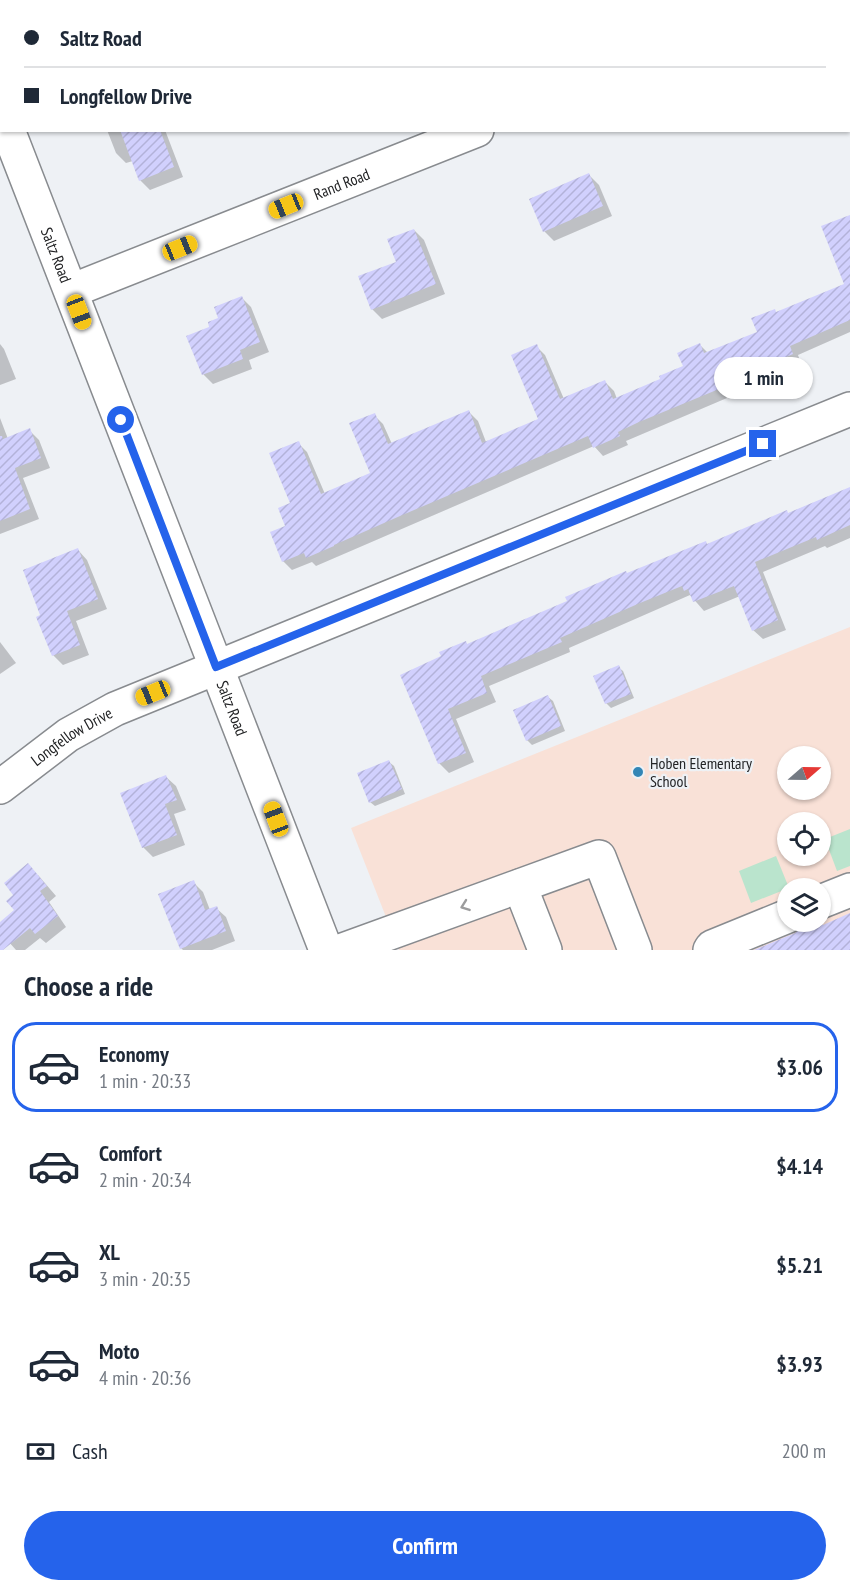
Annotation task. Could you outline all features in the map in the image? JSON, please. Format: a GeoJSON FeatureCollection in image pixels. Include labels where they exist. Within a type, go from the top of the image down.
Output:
{"type":"FeatureCollection","features":[{"type":"Feature","properties":{"kind":"street","name":"Saltz Road"},"geometry":{"type":"LineString","coordinates":[[9,132],[326,950]]}},
{"type":"Feature","properties":{"kind":"street","name":"Rand Road"},"geometry":{"type":"LineString","coordinates":[[71,291],[472,132]]}},
{"type":"Feature","properties":{"kind":"street","name":"Longfellow Drive"},"geometry":{"type":"LineString","coordinates":[[0,787],[68,735],[114,709],[850,409]]}},
{"type":"Feature","properties":{"kind":"street"},"geometry":{"type":"LineString","coordinates":[[343,950],[599,857],[635,950]]}},
{"type":"Feature","properties":{"kind":"street"},"geometry":{"type":"LineString","coordinates":[[520,886],[544,950]]}},
{"type":"Feature","properties":{"kind":"street"},"geometry":{"type":"LineString","coordinates":[[831,898],[850,890]]}},
{"type":"Feature","properties":{"kind":"street"},"geometry":{"type":"LineString","coordinates":[[710,950],[712,947],[777,920]]}},
{"type":"Feature","properties":{"kind":"shaded area","name":"Hoben Elementary School"},"geometry":{"type":"Polygon","coordinates":[[[850,627],[850,950],[399,950],[351,828],[850,627]]]}},
{"type":"Feature","properties":{"kind":"green space"},"geometry":{"type":"Polygon","coordinates":[[[850,829],[850,866],[837,871],[831,855],[831,837],[850,829]]]}},
{"type":"Feature","properties":{"kind":"green space"},"geometry":{"type":"Polygon","coordinates":[[[776,856],[777,866],[780,866],[785,878],[777,878],[777,893],[751,903],[739,871],[776,856]]]}},
{"type":"Feature","properties":{"kind":"building"},"geometry":{"type":"Polygon","coordinates":[[[121,132],[161,132],[174,167],[139,181],[121,132]]]}},
{"type":"Feature","properties":{"kind":"building"},"geometry":{"type":"Polygon","coordinates":[[[589,173],[603,206],[543,232],[529,199],[589,173]]]}},
{"type":"Feature","properties":{"kind":"building"},"geometry":{"type":"Polygon","coordinates":[[[850,215],[850,320],[790,346],[793,354],[718,386],[719,389],[639,422],[618,432],[620,436],[593,448],[588,436],[306,558],[304,553],[282,562],[270,532],[285,526],[278,508],[290,503],[269,453],[299,441],[321,494],[370,473],[349,423],[375,413],[388,444],[469,410],[482,443],[538,419],[511,355],[537,344],[560,399],[605,380],[613,399],[660,379],[659,376],[683,366],[677,353],[700,343],[704,353],[757,332],[751,318],[775,309],[776,312],[844,284],[821,226],[850,215]]]}},
{"type":"Feature","properties":{"kind":"building"},"geometry":{"type":"Polygon","coordinates":[[[414,229],[436,284],[371,310],[358,276],[396,262],[387,239],[414,229]]]}},
{"type":"Feature","properties":{"kind":"building"},"geometry":{"type":"Polygon","coordinates":[[[242,296],[260,342],[240,350],[243,359],[202,375],[186,336],[209,327],[208,322],[218,318],[214,307],[242,296]]]}},
{"type":"Feature","properties":{"kind":"building"},"geometry":{"type":"Polygon","coordinates":[[[30,428],[41,458],[15,468],[30,509],[0,521],[0,436],[3,439],[30,428]]]}},
{"type":"Feature","properties":{"kind":"building"},"geometry":{"type":"Polygon","coordinates":[[[850,487],[850,525],[817,540],[816,537],[755,562],[778,620],[752,631],[734,586],[693,602],[688,589],[684,591],[682,586],[640,603],[560,638],[562,642],[481,676],[487,693],[448,709],[466,753],[438,764],[400,675],[441,656],[439,652],[466,641],[467,644],[567,601],[565,597],[626,571],[627,573],[706,541],[707,544],[787,510],[788,513],[850,487]]]}},
{"type":"Feature","properties":{"kind":"building"},"geometry":{"type":"Polygon","coordinates":[[[78,548],[98,599],[67,611],[80,645],[52,656],[36,617],[40,615],[23,570],[78,548]]]}},
{"type":"Feature","properties":{"kind":"building"},"geometry":{"type":"Polygon","coordinates":[[[619,665],[631,694],[605,704],[593,676],[619,665]]]}},
{"type":"Feature","properties":{"kind":"building"},"geometry":{"type":"Polygon","coordinates":[[[548,695],[561,726],[526,741],[513,710],[548,695]]]}},
{"type":"Feature","properties":{"kind":"building"},"geometry":{"type":"Polygon","coordinates":[[[389,760],[402,789],[369,803],[357,773],[389,760]]]}},
{"type":"Feature","properties":{"kind":"building"},"geometry":{"type":"Polygon","coordinates":[[[166,775],[177,800],[165,804],[177,835],[142,848],[120,793],[166,775]]]}},
{"type":"Feature","properties":{"kind":"building"},"geometry":{"type":"Polygon","coordinates":[[[28,863],[47,886],[40,891],[58,916],[35,934],[30,928],[0,950],[0,922],[14,910],[6,901],[13,895],[4,883],[28,863]]]}},
{"type":"Feature","properties":{"kind":"building"},"geometry":{"type":"Polygon","coordinates":[[[194,880],[205,910],[217,906],[226,931],[180,949],[158,894],[194,880]]]}},
{"type":"Feature","properties":{"kind":"building"},"geometry":{"type":"Polygon","coordinates":[[[850,913],[850,950],[754,950],[796,932],[831,932],[831,921],[850,913]]]}},
{"type":"Feature","properties":{"kind":"place","name":"Hoben Elementary School"},"geometry":{"type":"Point","coordinates":[638,772]}},
{"type":"Feature","properties":{"kind":"route"},"geometry":{"type":"LineString","coordinates":[[121,420],[216,667],[763,444]]}}]}
